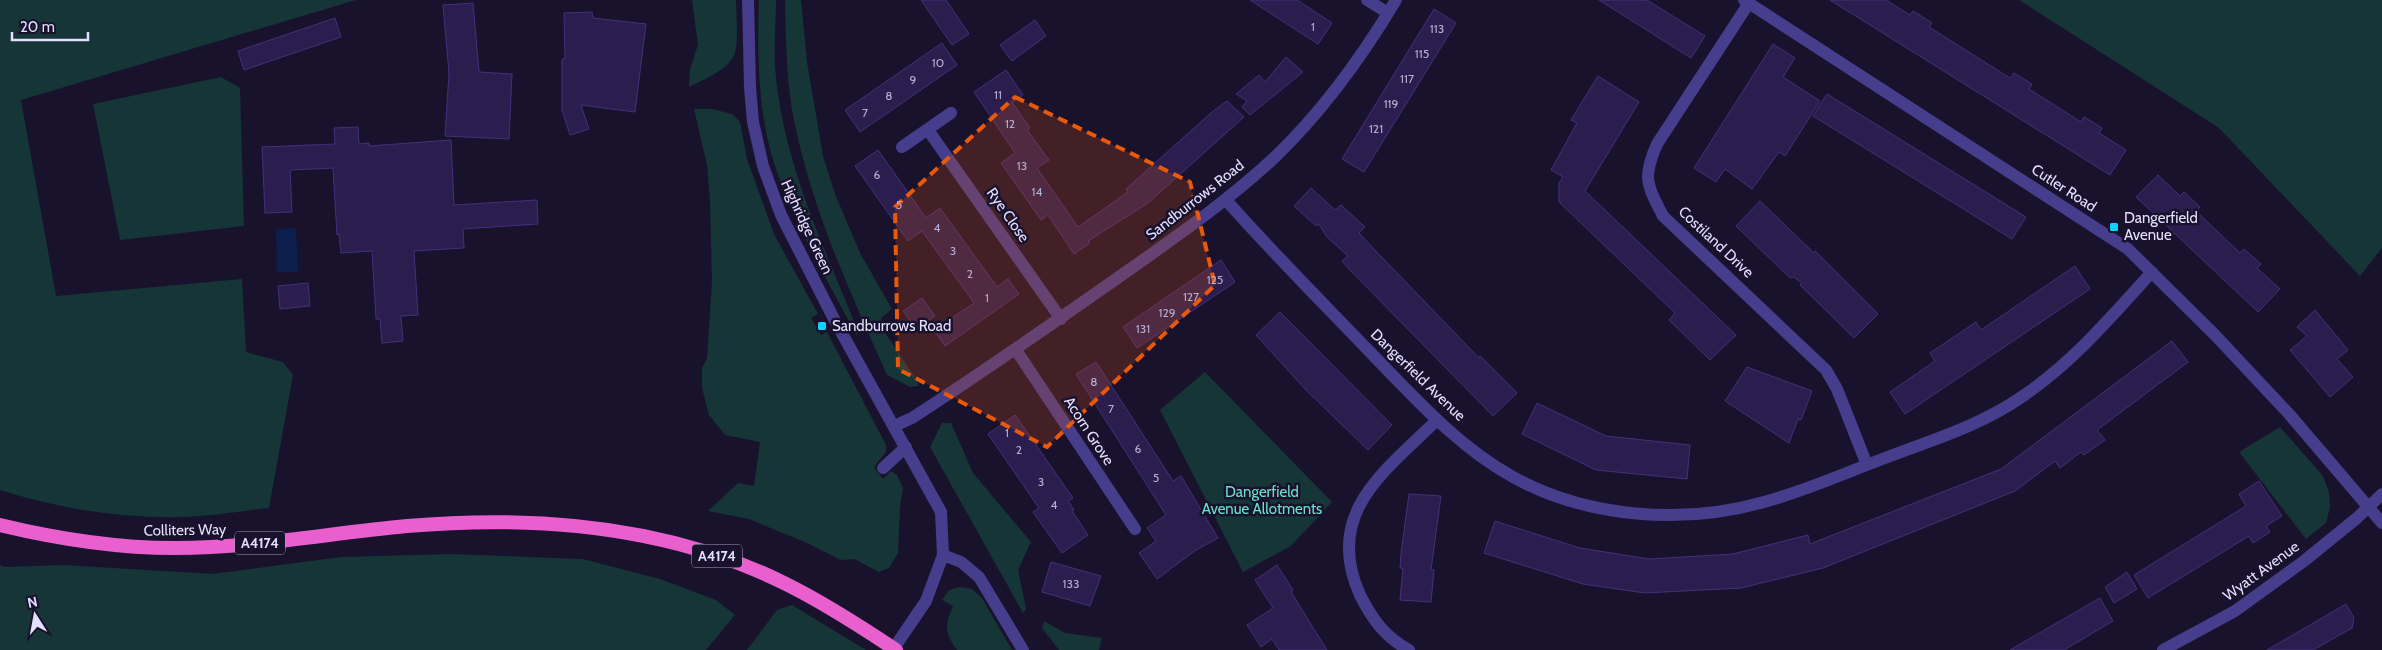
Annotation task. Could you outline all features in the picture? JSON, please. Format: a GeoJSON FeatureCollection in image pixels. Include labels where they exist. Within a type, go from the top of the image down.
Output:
{"type":"FeatureCollection","features":[{"type":"Feature","properties":{"kind":"highway","name":"Colliters Way"},"geometry":{"type":"LineString","coordinates":[[0,525],[99,545],[176,548],[256,544],[406,526],[522,522]]}},
{"type":"Feature","properties":{"kind":"highway","name":"Highridge Green"},"geometry":{"type":"LineString","coordinates":[[522,522],[600,527],[666,540],[732,561],[784,583],[895,649]]}},
{"type":"Feature","properties":{"kind":"street","name":"Highridge Green"},"geometry":{"type":"LineString","coordinates":[[748,0],[750,87],[753,122],[762,166],[781,215],[834,320],[941,512],[943,555],[926,601],[895,649]]}},
{"type":"Feature","properties":{"kind":"street"},"geometry":{"type":"LineString","coordinates":[[1367,0],[1388,13]]}},
{"type":"Feature","properties":{"kind":"street","name":"Sandburrows Road"},"geometry":{"type":"LineString","coordinates":[[894,426],[912,418],[1016,350],[1226,200],[1274,157],[1310,119],[1348,73],[1396,0]]}},
{"type":"Feature","properties":{"kind":"street","name":"Cutler Road"},"geometry":{"type":"LineString","coordinates":[[1746,2],[2128,249],[2276,400],[2382,523]]}},
{"type":"Feature","properties":{"kind":"street","name":"Costiland Drive"},"geometry":{"type":"LineString","coordinates":[[1746,2],[1657,144],[1649,161],[1647,177],[1663,216],[1826,370],[1837,389],[1867,465]]}},
{"type":"Feature","properties":{"kind":"street"},"geometry":{"type":"LineString","coordinates":[[902,147],[951,113]]}},
{"type":"Feature","properties":{"kind":"street","name":"Rye Close"},"geometry":{"type":"LineString","coordinates":[[928,130],[1061,319]]}},
{"type":"Feature","properties":{"kind":"street","name":"Dangerfield Avenue"},"geometry":{"type":"LineString","coordinates":[[1226,200],[1261,240],[1436,420],[1512,476],[1546,492],[1583,504],[1627,513],[1667,516],[1721,511],[1762,503],[1981,421],[2022,397],[2060,369],[2092,338],[2152,272]]}},
{"type":"Feature","properties":{"kind":"street","name":"Acorn Grove"},"geometry":{"type":"LineString","coordinates":[[1016,350],[1135,529]]}},
{"type":"Feature","properties":{"kind":"street"},"geometry":{"type":"LineString","coordinates":[[1409,650],[1397,643],[1376,624],[1351,575],[1349,544],[1353,518],[1363,496],[1436,420]]}},
{"type":"Feature","properties":{"kind":"street"},"geometry":{"type":"LineString","coordinates":[[883,468],[906,447]]}},
{"type":"Feature","properties":{"kind":"street","name":"Wyatt Avenue"},"geometry":{"type":"LineString","coordinates":[[2163,650],[2235,611],[2304,561],[2382,494]]}},
{"type":"Feature","properties":{"kind":"street"},"geometry":{"type":"LineString","coordinates":[[943,555],[961,562],[979,577],[1023,650]]}},
{"type":"Feature","properties":{"kind":"highlighted area"},"geometry":{"type":"Polygon","coordinates":[[[1015,97],[1190,182],[1215,285],[1047,447],[898,369],[895,207],[1015,97]]]}},
{"type":"Feature","properties":{"kind":"green space"},"geometry":{"type":"Polygon","coordinates":[[[0,0],[356,0],[21,100],[56,296],[242,279],[246,352],[283,362],[293,375],[269,508],[186,517],[118,515],[38,501],[0,490],[0,0]]]}},
{"type":"Feature","properties":{"kind":"green space"},"geometry":{"type":"Polygon","coordinates":[[[692,0],[736,0],[737,37],[736,51],[726,66],[689,87],[690,69],[698,45],[692,0]]]}},
{"type":"Feature","properties":{"kind":"green space"},"geometry":{"type":"Polygon","coordinates":[[[759,0],[776,0],[775,65],[779,100],[786,134],[806,200],[857,329],[857,336],[801,230],[774,163],[765,124],[760,83],[759,0]]]}},
{"type":"Feature","properties":{"kind":"green space"},"geometry":{"type":"Polygon","coordinates":[[[785,0],[801,0],[807,62],[823,156],[835,194],[860,253],[892,309],[881,318],[884,331],[919,386],[910,387],[887,375],[834,252],[823,221],[803,157],[792,110],[787,63],[785,0]]]}},
{"type":"Feature","properties":{"kind":"green space"},"geometry":{"type":"Polygon","coordinates":[[[2019,0],[2382,0],[2382,248],[2360,276],[2219,128],[2019,0]]]}},
{"type":"Feature","properties":{"kind":"green space"},"geometry":{"type":"Polygon","coordinates":[[[221,77],[240,88],[244,226],[120,240],[93,104],[221,77]]]}},
{"type":"Feature","properties":{"kind":"green space"},"geometry":{"type":"Polygon","coordinates":[[[694,109],[712,109],[732,114],[740,122],[747,159],[774,234],[818,314],[811,318],[821,335],[827,332],[886,445],[886,452],[874,467],[883,479],[891,471],[897,475],[903,488],[900,507],[898,553],[889,568],[879,572],[854,559],[841,560],[807,543],[749,519],[708,511],[738,483],[754,486],[760,442],[725,435],[709,415],[702,388],[702,368],[707,358],[712,280],[710,200],[707,165],[694,109]]]}},
{"type":"Feature","properties":{"kind":"green space","name":"Dangerfield Avenue Allotments"},"geometry":{"type":"Polygon","coordinates":[[[1205,372],[1332,502],[1291,546],[1243,572],[1160,410],[1205,372]]]}},
{"type":"Feature","properties":{"kind":"green space"},"geometry":{"type":"Polygon","coordinates":[[[942,423],[951,423],[973,473],[1031,542],[1018,570],[1026,609],[1023,613],[930,447],[942,423]]]}},
{"type":"Feature","properties":{"kind":"green space"},"geometry":{"type":"Polygon","coordinates":[[[2280,427],[2323,476],[2329,492],[2330,507],[2326,523],[2306,539],[2239,452],[2280,427]]]}},
{"type":"Feature","properties":{"kind":"green space"},"geometry":{"type":"Polygon","coordinates":[[[452,554],[583,559],[660,579],[716,600],[735,615],[706,650],[0,650],[0,565],[5,567],[64,565],[213,574],[341,557],[452,554]]]}},
{"type":"Feature","properties":{"kind":"green space"},"geometry":{"type":"Polygon","coordinates":[[[960,587],[972,589],[982,598],[1012,650],[957,650],[947,628],[948,618],[953,606],[942,600],[949,590],[960,587]]]}},
{"type":"Feature","properties":{"kind":"green space"},"geometry":{"type":"Polygon","coordinates":[[[792,605],[866,650],[747,650],[777,610],[792,605]]]}},
{"type":"Feature","properties":{"kind":"green space"},"geometry":{"type":"Polygon","coordinates":[[[1044,621],[1065,633],[1102,638],[1099,650],[1059,650],[1042,628],[1044,621]]]}},
{"type":"Feature","properties":{"kind":"water"},"geometry":{"type":"Polygon","coordinates":[[[296,228],[298,272],[277,272],[276,229],[296,228]]]}},
{"type":"Feature","properties":{"kind":"building"},"geometry":{"type":"Polygon","coordinates":[[[921,0],[946,0],[969,34],[952,45],[921,0]]]}},
{"type":"Feature","properties":{"kind":"building"},"geometry":{"type":"Polygon","coordinates":[[[1250,0],[1297,0],[1332,23],[1318,44],[1250,0]]]}},
{"type":"Feature","properties":{"kind":"building"},"geometry":{"type":"Polygon","coordinates":[[[1599,0],[1647,0],[1705,36],[1691,58],[1599,0]]]}},
{"type":"Feature","properties":{"kind":"building"},"geometry":{"type":"Polygon","coordinates":[[[1830,0],[1886,0],[1910,15],[1913,11],[1932,23],[1929,27],[2010,78],[2014,73],[2032,84],[2029,89],[2081,122],[2084,117],[2102,128],[2099,133],[2126,150],[2110,175],[1830,0]]]}},
{"type":"Feature","properties":{"kind":"building"},"geometry":{"type":"Polygon","coordinates":[[[473,3],[479,72],[512,74],[509,139],[445,136],[449,73],[443,5],[473,3]]]}},
{"type":"Feature","properties":{"kind":"building"},"geometry":{"type":"Polygon","coordinates":[[[1434,9],[1456,23],[1364,172],[1342,159],[1434,9]]]}},
{"type":"Feature","properties":{"kind":"building"},"geometry":{"type":"Polygon","coordinates":[[[592,12],[593,18],[646,24],[635,112],[581,105],[589,129],[570,135],[562,110],[562,59],[565,59],[564,13],[592,12]]]}},
{"type":"Feature","properties":{"kind":"building"},"geometry":{"type":"Polygon","coordinates":[[[335,18],[341,37],[244,70],[238,51],[335,18]]]}},
{"type":"Feature","properties":{"kind":"building"},"geometry":{"type":"Polygon","coordinates":[[[1035,20],[1046,36],[1012,61],[1000,45],[1035,20]]]}},
{"type":"Feature","properties":{"kind":"building"},"geometry":{"type":"Polygon","coordinates":[[[942,43],[957,65],[860,132],[845,110],[942,43]]]}},
{"type":"Feature","properties":{"kind":"building"},"geometry":{"type":"Polygon","coordinates":[[[1773,44],[1795,58],[1783,77],[1820,101],[1785,156],[1779,152],[1752,189],[1725,169],[1716,182],[1694,168],[1773,44]]]}},
{"type":"Feature","properties":{"kind":"building"},"geometry":{"type":"Polygon","coordinates":[[[1286,57],[1303,72],[1250,115],[1242,107],[1247,101],[1236,94],[1259,75],[1265,82],[1286,57]]]}},
{"type":"Feature","properties":{"kind":"building"},"geometry":{"type":"Polygon","coordinates":[[[1006,70],[1023,95],[1012,102],[1030,128],[1027,130],[1049,160],[1037,168],[1078,227],[1128,192],[1126,189],[1212,112],[1227,101],[1244,117],[1148,203],[1088,241],[1090,243],[1074,254],[1048,215],[1041,220],[1001,163],[1015,153],[974,92],[1006,70]]]}},
{"type":"Feature","properties":{"kind":"building"},"geometry":{"type":"Polygon","coordinates":[[[1598,76],[1639,102],[1585,191],[1736,335],[1710,360],[1669,320],[1675,313],[1559,202],[1559,183],[1563,177],[1551,170],[1577,123],[1571,120],[1598,76]]]}},
{"type":"Feature","properties":{"kind":"building"},"geometry":{"type":"Polygon","coordinates":[[[1827,94],[2026,217],[2012,239],[1813,116],[1827,94]]]}},
{"type":"Feature","properties":{"kind":"building"},"geometry":{"type":"Polygon","coordinates":[[[358,127],[359,144],[369,143],[369,146],[451,140],[454,205],[537,200],[538,224],[463,229],[464,248],[414,251],[418,315],[401,316],[403,341],[382,343],[380,319],[376,319],[372,251],[341,253],[339,234],[337,235],[333,168],[290,170],[292,212],[265,213],[262,147],[335,144],[334,128],[358,127]]]}},
{"type":"Feature","properties":{"kind":"building"},"geometry":{"type":"Polygon","coordinates":[[[878,150],[926,218],[940,208],[997,287],[1008,279],[1019,294],[945,346],[934,330],[974,303],[922,231],[908,241],[855,166],[878,150]]]}},
{"type":"Feature","properties":{"kind":"building"},"geometry":{"type":"Polygon","coordinates":[[[2158,175],[2180,196],[2184,192],[2200,207],[2196,211],[2240,253],[2244,249],[2261,264],[2257,268],[2280,289],[2258,312],[2136,197],[2158,175]]]}},
{"type":"Feature","properties":{"kind":"building"},"geometry":{"type":"Polygon","coordinates":[[[1311,188],[1335,210],[1341,205],[1365,227],[1359,233],[1479,358],[1480,356],[1517,393],[1493,416],[1349,269],[1342,261],[1348,256],[1327,237],[1319,224],[1316,226],[1294,206],[1311,188]]]}},
{"type":"Feature","properties":{"kind":"building"},"geometry":{"type":"Polygon","coordinates":[[[1760,201],[1814,253],[1815,251],[1878,314],[1854,338],[1800,285],[1802,283],[1794,277],[1790,278],[1736,226],[1760,201]]]}},
{"type":"Feature","properties":{"kind":"building"},"geometry":{"type":"Polygon","coordinates":[[[1221,260],[1235,282],[1137,348],[1123,327],[1221,260]]]}},
{"type":"Feature","properties":{"kind":"building"},"geometry":{"type":"Polygon","coordinates":[[[2075,266],[2090,289],[1905,414],[1890,392],[1935,361],[1930,353],[1976,322],[1981,330],[2075,266]]]}},
{"type":"Feature","properties":{"kind":"building"},"geometry":{"type":"Polygon","coordinates":[[[308,283],[310,306],[280,309],[278,286],[308,283]]]}},
{"type":"Feature","properties":{"kind":"building"},"geometry":{"type":"Polygon","coordinates":[[[922,298],[935,316],[916,329],[903,311],[922,298]]]}},
{"type":"Feature","properties":{"kind":"building"},"geometry":{"type":"Polygon","coordinates":[[[2315,310],[2348,350],[2337,359],[2353,377],[2330,397],[2290,350],[2307,336],[2297,327],[2315,310]]]}},
{"type":"Feature","properties":{"kind":"building"},"geometry":{"type":"Polygon","coordinates":[[[1280,312],[1392,425],[1368,450],[1305,389],[1256,335],[1280,312]]]}},
{"type":"Feature","properties":{"kind":"building"},"geometry":{"type":"Polygon","coordinates":[[[2172,341],[2188,362],[2097,430],[2105,440],[2084,455],[2081,452],[2060,468],[2055,461],[2015,491],[1823,568],[1741,588],[1645,593],[1583,584],[1484,553],[1495,521],[1580,548],[1649,559],[1733,554],[1808,535],[1810,544],[2001,469],[2172,341]]]}},
{"type":"Feature","properties":{"kind":"building"},"geometry":{"type":"Polygon","coordinates":[[[1096,362],[1173,481],[1181,476],[1218,538],[1196,550],[1157,579],[1139,553],[1156,541],[1147,528],[1166,515],[1076,374],[1096,362]]]}},
{"type":"Feature","properties":{"kind":"building"},"geometry":{"type":"Polygon","coordinates":[[[1747,367],[1812,391],[1801,420],[1798,419],[1789,443],[1725,401],[1747,367]]]}},
{"type":"Feature","properties":{"kind":"building"},"geometry":{"type":"Polygon","coordinates":[[[1537,403],[1606,436],[1690,445],[1687,479],[1596,470],[1522,434],[1537,403]]]}},
{"type":"Feature","properties":{"kind":"building"},"geometry":{"type":"Polygon","coordinates":[[[1015,415],[1073,498],[1068,501],[1074,510],[1072,511],[1088,535],[1062,553],[1033,512],[1039,508],[988,434],[1015,415]]]}},
{"type":"Feature","properties":{"kind":"building"},"geometry":{"type":"Polygon","coordinates":[[[2259,481],[2282,516],[2266,526],[2270,532],[2253,543],[2249,536],[2148,598],[2134,575],[2246,506],[2239,494],[2259,481]]]}},
{"type":"Feature","properties":{"kind":"building"},"geometry":{"type":"Polygon","coordinates":[[[1409,494],[1441,496],[1431,570],[1434,570],[1431,602],[1400,600],[1403,568],[1400,568],[1401,553],[1409,494]]]}},
{"type":"Feature","properties":{"kind":"building"},"geometry":{"type":"Polygon","coordinates":[[[1051,562],[1101,576],[1090,606],[1042,592],[1051,562]]]}},
{"type":"Feature","properties":{"kind":"building"},"geometry":{"type":"Polygon","coordinates":[[[1277,565],[1293,590],[1291,592],[1327,650],[1279,650],[1272,639],[1261,647],[1247,625],[1273,608],[1255,580],[1277,565]]]}},
{"type":"Feature","properties":{"kind":"building"},"geometry":{"type":"Polygon","coordinates":[[[2127,572],[2137,589],[2114,603],[2105,587],[2127,572]]]}},
{"type":"Feature","properties":{"kind":"building"},"geometry":{"type":"Polygon","coordinates":[[[2100,598],[2113,621],[2064,650],[2010,650],[2100,598]]]}},
{"type":"Feature","properties":{"kind":"building"},"geometry":{"type":"Polygon","coordinates":[[[2346,604],[2354,618],[2352,628],[2313,650],[2267,650],[2346,604]]]}},
{"type":"Feature","properties":{"kind":"place","name":"Dangerfield Avenue"},"geometry":{"type":"Point","coordinates":[2114,227]}},
{"type":"Feature","properties":{"kind":"place","name":"Sandburrows Road"},"geometry":{"type":"Point","coordinates":[822,326]}}]}
